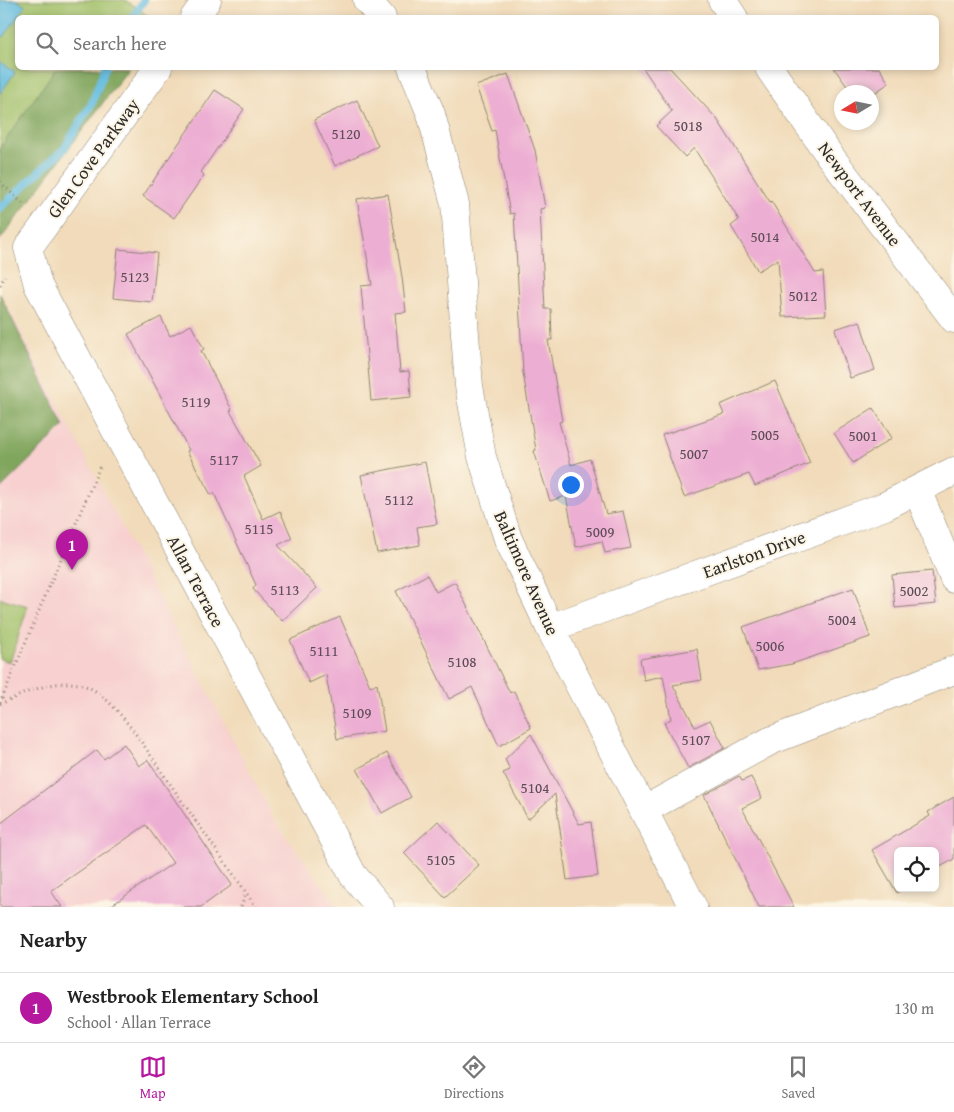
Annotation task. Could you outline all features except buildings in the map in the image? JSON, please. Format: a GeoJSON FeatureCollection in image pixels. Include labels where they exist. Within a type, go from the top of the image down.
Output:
{"type":"FeatureCollection","features":[{"type":"Feature","properties":{"kind":"street"},"geometry":{"type":"LineString","coordinates":[[196,15],[207,0]]}},
{"type":"Feature","properties":{"kind":"street"},"geometry":{"type":"LineString","coordinates":[[367,0],[380,15]]}},
{"type":"Feature","properties":{"kind":"street","name":"Glen Cove Parkway"},"geometry":{"type":"LineString","coordinates":[[28,248],[157,70]]}},
{"type":"Feature","properties":{"kind":"street","name":"Baltimore Avenue"},"geometry":{"type":"LineString","coordinates":[[413,70],[431,114],[455,204],[469,386],[482,458],[508,539],[550,628],[693,907]]}},
{"type":"Feature","properties":{"kind":"street","name":"Newport Avenue"},"geometry":{"type":"LineString","coordinates":[[770,70],[830,156],[954,319]]}},
{"type":"Feature","properties":{"kind":"street","name":"Allan Terrace"},"geometry":{"type":"LineString","coordinates":[[28,248],[38,285],[353,875],[380,907]]}},
{"type":"Feature","properties":{"kind":"street","name":"Earlston Drive"},"geometry":{"type":"LineString","coordinates":[[550,628],[885,506],[918,492],[954,472]]}},
{"type":"Feature","properties":{"kind":"street"},"geometry":{"type":"LineString","coordinates":[[918,492],[954,579]]}},
{"type":"Feature","properties":{"kind":"street"},"geometry":{"type":"LineString","coordinates":[[644,810],[770,741],[954,670]]}},
{"type":"Feature","properties":{"kind":"path"},"geometry":{"type":"LineString","coordinates":[[0,183],[26,207]]}},
{"type":"Feature","properties":{"kind":"path"},"geometry":{"type":"LineString","coordinates":[[0,285],[5,276]]}},
{"type":"Feature","properties":{"kind":"path"},"geometry":{"type":"LineString","coordinates":[[0,704],[100,466]]}},
{"type":"Feature","properties":{"kind":"path"},"geometry":{"type":"LineString","coordinates":[[0,704],[31,691],[65,683],[87,686],[105,698],[132,729],[256,907]]}},
{"type":"Feature","properties":{"kind":"path"},"geometry":{"type":"LineString","coordinates":[[191,825],[196,821]]}},
{"type":"Feature","properties":{"kind":"path"},"geometry":{"type":"LineString","coordinates":[[241,907],[246,892]]}},
{"type":"Feature","properties":{"kind":"shaded area"},"geometry":{"type":"Polygon","coordinates":[[[6,304],[275,821],[338,907],[0,907],[0,320],[6,304]]]}},
{"type":"Feature","properties":{"kind":"green space"},"geometry":{"type":"Polygon","coordinates":[[[0,0],[125,0],[147,15],[15,15],[15,70],[123,70],[0,155],[0,0]]]}},
{"type":"Feature","properties":{"kind":"green space"},"geometry":{"type":"Polygon","coordinates":[[[55,70],[128,70],[0,240],[0,148],[55,70]]]}},
{"type":"Feature","properties":{"kind":"green space"},"geometry":{"type":"Polygon","coordinates":[[[0,294],[64,426],[0,489],[0,294]]]}},
{"type":"Feature","properties":{"kind":"green space"},"geometry":{"type":"Polygon","coordinates":[[[0,598],[28,606],[10,662],[0,659],[0,598]]]}},
{"type":"Feature","properties":{"kind":"water"},"geometry":{"type":"Polygon","coordinates":[[[0,0],[17,0],[25,6],[19,15],[15,15],[15,21],[4,37],[0,35],[0,0]]]}},
{"type":"Feature","properties":{"kind":"water"},"geometry":{"type":"Polygon","coordinates":[[[0,61],[15,72],[0,94],[0,61]]]}},
{"type":"Feature","properties":{"kind":"waterway"},"geometry":{"type":"LineString","coordinates":[[134,15],[144,0]]}},
{"type":"Feature","properties":{"kind":"waterway"},"geometry":{"type":"LineString","coordinates":[[0,208],[64,149],[92,103],[104,70]]}},
{"type":"Feature","properties":{"kind":"place","name":"Westbrook Elementary School"},"geometry":{"type":"Point","coordinates":[72,570]}}]}
